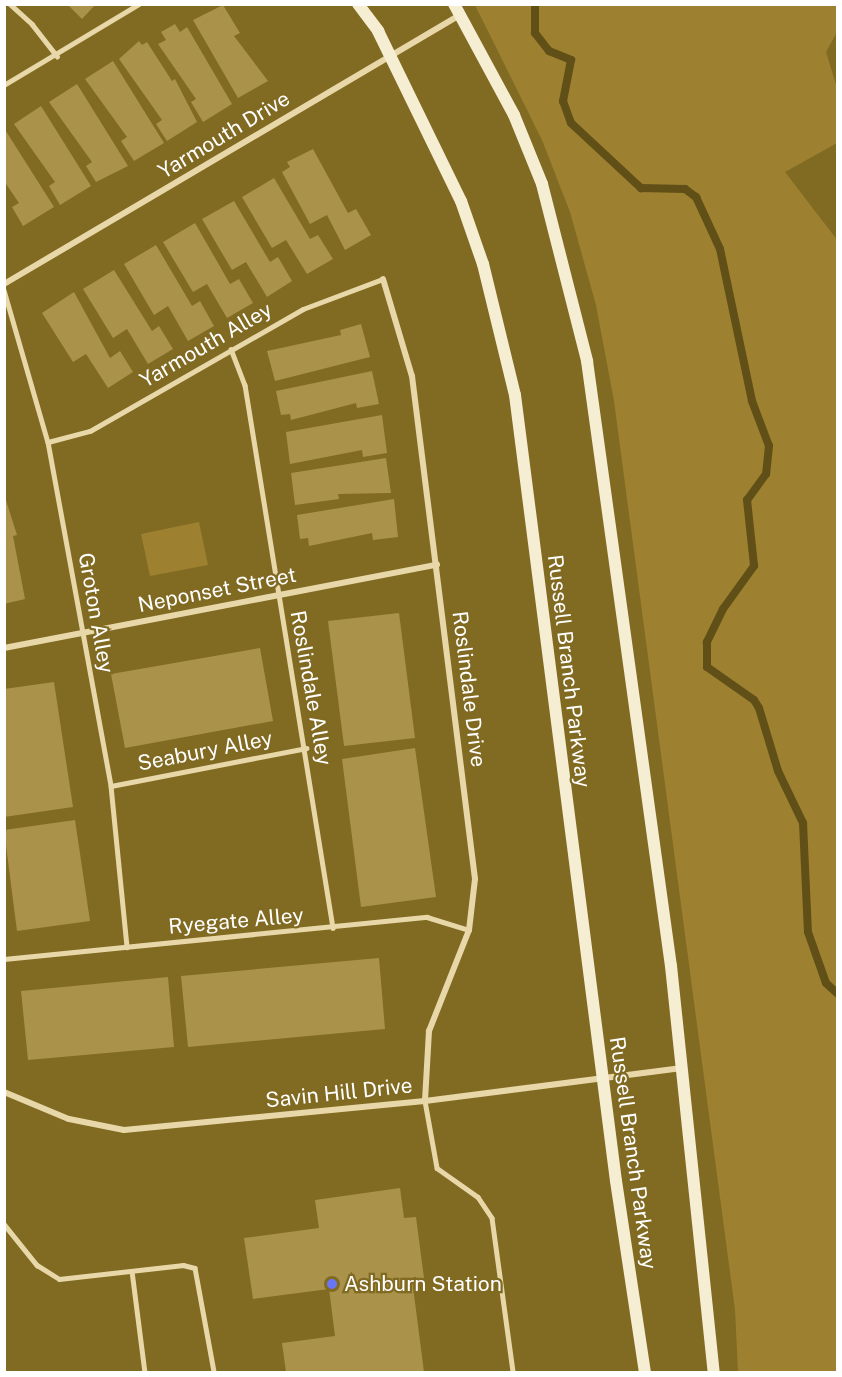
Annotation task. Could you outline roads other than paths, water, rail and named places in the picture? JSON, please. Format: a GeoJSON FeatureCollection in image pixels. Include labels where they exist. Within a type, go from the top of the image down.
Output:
{"type":"FeatureCollection","features":[{"type":"Feature","properties":{"kind":"main road","name":"Russell Branch Parkway"},"geometry":{"type":"LineString","coordinates":[[358,4],[390,56],[461,201],[483,264],[515,395],[602,1077],[645,1372]]}},
{"type":"Feature","properties":{"kind":"main road"},"geometry":{"type":"LineString","coordinates":[[457,10],[514,115],[542,184],[587,361],[682,1068],[714,1372]]}},
{"type":"Feature","properties":{"kind":"street","name":"Yarmouth Drive"},"geometry":{"type":"LineString","coordinates":[[4,284],[390,56],[457,10]]}},
{"type":"Feature","properties":{"kind":"street","name":"Roslindale Drive"},"geometry":{"type":"LineString","coordinates":[[383,279],[412,376],[475,879],[469,930],[429,1031],[425,1101]]}},
{"type":"Feature","properties":{"kind":"street","name":"Neponset Street"},"geometry":{"type":"LineString","coordinates":[[4,648],[437,565]]}},
{"type":"Feature","properties":{"kind":"street","name":"Savin Hill Drive"},"geometry":{"type":"LineString","coordinates":[[4,1092],[69,1119],[124,1130],[425,1101],[682,1068]]}},
{"type":"Feature","properties":{"kind":"lane"},"geometry":{"type":"LineString","coordinates":[[10,4],[32,24],[57,56]]}},
{"type":"Feature","properties":{"kind":"lane"},"geometry":{"type":"LineString","coordinates":[[4,86],[57,56],[139,4]]}},
{"type":"Feature","properties":{"kind":"lane","name":"Yarmouth Alley"},"geometry":{"type":"LineString","coordinates":[[48,441],[90,431],[303,309],[383,279]]}},
{"type":"Feature","properties":{"kind":"lane","name":"Groton Alley"},"geometry":{"type":"LineString","coordinates":[[4,290],[48,441],[111,786],[127,947]]}},
{"type":"Feature","properties":{"kind":"lane","name":"Roslindale Alley"},"geometry":{"type":"LineString","coordinates":[[231,349],[245,385],[277,595],[306,747],[333,928]]}},
{"type":"Feature","properties":{"kind":"lane","name":"Seabury Alley"},"geometry":{"type":"LineString","coordinates":[[111,786],[306,747]]}},
{"type":"Feature","properties":{"kind":"lane","name":"Ryegate Alley"},"geometry":{"type":"LineString","coordinates":[[4,959],[427,917],[469,930]]}},
{"type":"Feature","properties":{"kind":"lane"},"geometry":{"type":"LineString","coordinates":[[425,1101],[437,1168],[478,1197],[492,1218],[513,1372]]}},
{"type":"Feature","properties":{"kind":"lane"},"geometry":{"type":"LineString","coordinates":[[4,1224],[37,1265],[59,1279],[183,1265],[195,1268],[214,1372]]}},
{"type":"Feature","properties":{"kind":"lane"},"geometry":{"type":"LineString","coordinates":[[132,1271],[145,1372]]}},
{"type":"Feature","properties":{"kind":"waterway"},"geometry":{"type":"LineString","coordinates":[[535,4],[535,33],[549,51],[571,60],[563,101],[571,123],[641,188],[685,189],[696,197],[720,249],[752,401],[769,446],[766,474],[747,500],[754,566],[723,609],[707,642],[707,667],[754,700],[759,708],[778,771],[803,823],[808,932],[826,983],[838,994]]}},
{"type":"Feature","properties":{"kind":"place","name":"Ashburn Station"},"geometry":{"type":"Point","coordinates":[332,1284]}}]}
